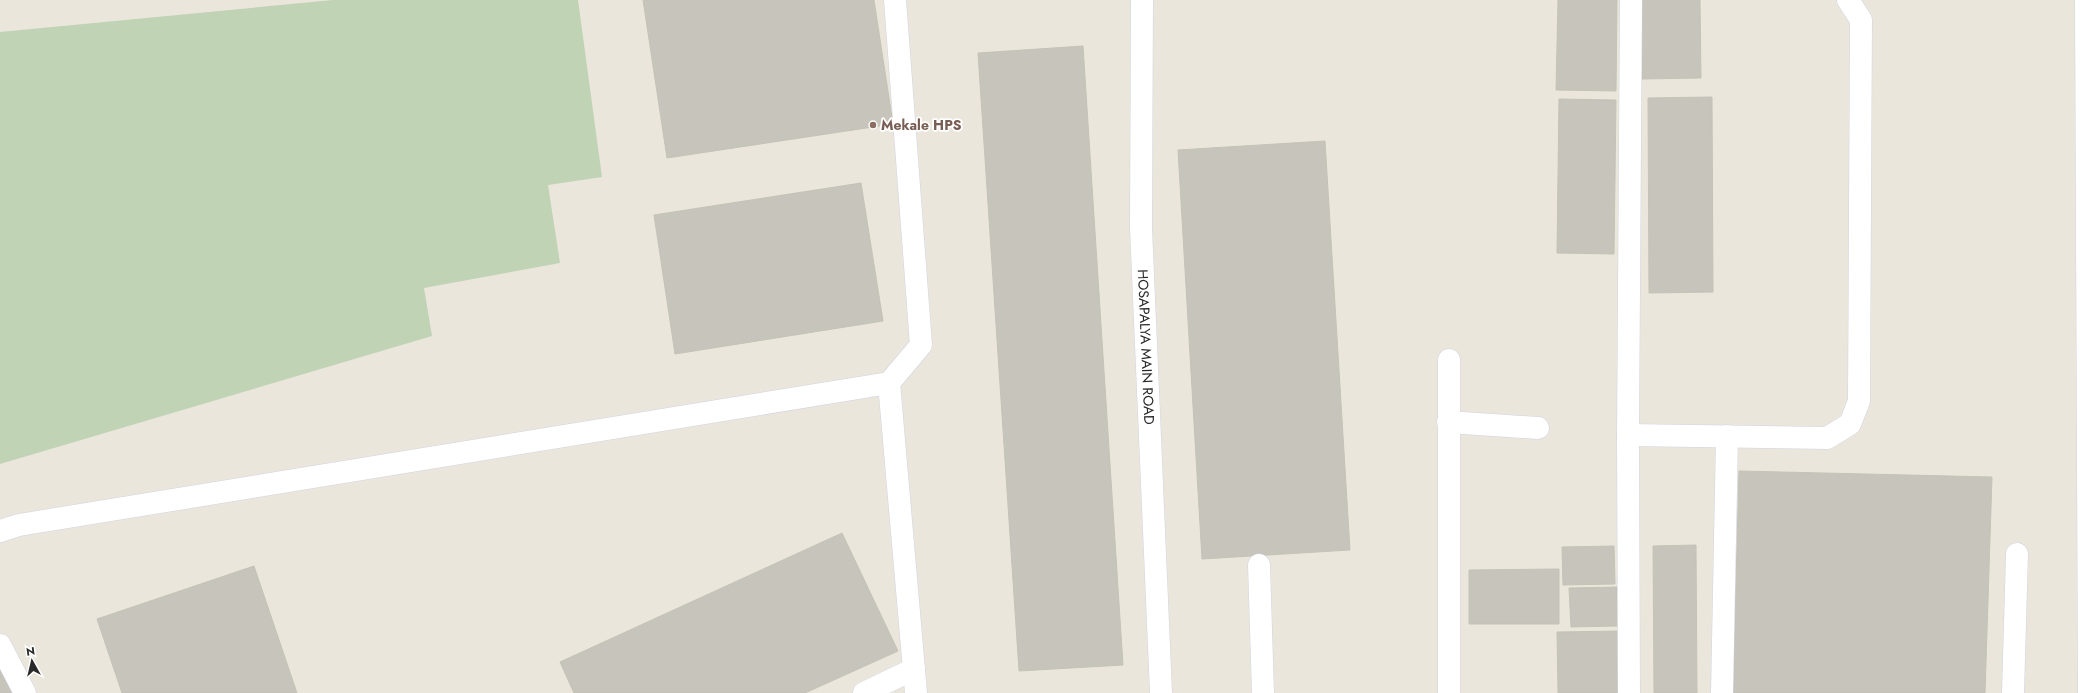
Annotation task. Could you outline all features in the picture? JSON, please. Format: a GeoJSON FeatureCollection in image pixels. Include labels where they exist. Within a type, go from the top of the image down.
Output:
{"type":"FeatureCollection","features":[{"type":"Feature","properties":{"kind":"street"},"geometry":{"type":"LineString","coordinates":[[0,531],[19,525],[890,383],[921,345],[895,0]]}},
{"type":"Feature","properties":{"kind":"street","name":"HOSAPALYA MAIN ROAD"},"geometry":{"type":"LineString","coordinates":[[1142,0],[1142,228],[1161,693]]}},
{"type":"Feature","properties":{"kind":"street"},"geometry":{"type":"LineString","coordinates":[[1629,693],[1628,435],[1631,0]]}},
{"type":"Feature","properties":{"kind":"street"},"geometry":{"type":"LineString","coordinates":[[1628,435],[1827,438],[1850,424],[1858,402],[1861,20],[1848,0]]}},
{"type":"Feature","properties":{"kind":"street"},"geometry":{"type":"LineString","coordinates":[[2086,0],[2089,693]]}},
{"type":"Feature","properties":{"kind":"street"},"geometry":{"type":"LineString","coordinates":[[1449,360],[1449,693]]}},
{"type":"Feature","properties":{"kind":"street"},"geometry":{"type":"LineString","coordinates":[[890,383],[916,693]]}},
{"type":"Feature","properties":{"kind":"street"},"geometry":{"type":"LineString","coordinates":[[1448,422],[1538,428]]}},
{"type":"Feature","properties":{"kind":"street"},"geometry":{"type":"LineString","coordinates":[[1722,693],[1727,436]]}},
{"type":"Feature","properties":{"kind":"street"},"geometry":{"type":"LineString","coordinates":[[2013,693],[2017,554]]}},
{"type":"Feature","properties":{"kind":"street"},"geometry":{"type":"LineString","coordinates":[[1259,565],[1263,693]]}},
{"type":"Feature","properties":{"kind":"street"},"geometry":{"type":"LineString","coordinates":[[0,645],[25,693]]}},
{"type":"Feature","properties":{"kind":"street"},"geometry":{"type":"LineString","coordinates":[[864,693],[914,669]]}},
{"type":"Feature","properties":{"kind":"green space"},"geometry":{"type":"Polygon","coordinates":[[[333,0],[578,0],[602,177],[548,185],[560,263],[424,288],[432,336],[0,464],[0,32],[333,0]]]}},
{"type":"Feature","properties":{"kind":"building"},"geometry":{"type":"Polygon","coordinates":[[[643,0],[874,0],[893,124],[667,158],[643,0]]]}},
{"type":"Feature","properties":{"kind":"building"},"geometry":{"type":"Polygon","coordinates":[[[1558,0],[1617,0],[1616,91],[1556,90],[1558,0]]]}},
{"type":"Feature","properties":{"kind":"building"},"geometry":{"type":"Polygon","coordinates":[[[1641,0],[1700,0],[1701,78],[1642,79],[1641,0]]]}},
{"type":"Feature","properties":{"kind":"building"},"geometry":{"type":"Polygon","coordinates":[[[1083,46],[1123,665],[1019,671],[978,53],[1083,46]]]}},
{"type":"Feature","properties":{"kind":"building"},"geometry":{"type":"Polygon","coordinates":[[[1712,97],[1713,292],[1649,293],[1648,98],[1712,97]]]}},
{"type":"Feature","properties":{"kind":"building"},"geometry":{"type":"Polygon","coordinates":[[[1559,99],[1616,100],[1614,254],[1557,253],[1559,99]]]}},
{"type":"Feature","properties":{"kind":"building"},"geometry":{"type":"Polygon","coordinates":[[[1325,141],[1350,550],[1202,559],[1178,150],[1325,141]]]}},
{"type":"Feature","properties":{"kind":"building"},"geometry":{"type":"Polygon","coordinates":[[[861,183],[883,321],[675,354],[654,215],[861,183]]]}},
{"type":"Feature","properties":{"kind":"building"},"geometry":{"type":"Polygon","coordinates":[[[1739,471],[1992,477],[1985,693],[1733,693],[1739,471]]]}},
{"type":"Feature","properties":{"kind":"building"},"geometry":{"type":"Polygon","coordinates":[[[842,533],[898,651],[805,693],[574,693],[560,662],[842,533]]]}},
{"type":"Feature","properties":{"kind":"building"},"geometry":{"type":"Polygon","coordinates":[[[1696,545],[1697,693],[1654,693],[1653,546],[1696,545]]]}},
{"type":"Feature","properties":{"kind":"building"},"geometry":{"type":"Polygon","coordinates":[[[1614,546],[1615,584],[1563,585],[1562,547],[1614,546]]]}},
{"type":"Feature","properties":{"kind":"building"},"geometry":{"type":"Polygon","coordinates":[[[254,566],[297,693],[122,693],[97,619],[254,566]]]}},
{"type":"Feature","properties":{"kind":"building"},"geometry":{"type":"Polygon","coordinates":[[[1559,569],[1559,624],[1469,624],[1469,570],[1559,569]]]}},
{"type":"Feature","properties":{"kind":"building"},"geometry":{"type":"Polygon","coordinates":[[[1617,587],[1618,626],[1571,627],[1569,588],[1617,587]]]}},
{"type":"Feature","properties":{"kind":"building"},"geometry":{"type":"Polygon","coordinates":[[[1620,631],[1621,693],[1558,693],[1557,632],[1620,631]]]}},
{"type":"Feature","properties":{"kind":"building"},"geometry":{"type":"Polygon","coordinates":[[[0,664],[14,693],[0,693],[0,664]]]}},
{"type":"Feature","properties":{"kind":"place","name":"Mekale HPS"},"geometry":{"type":"Point","coordinates":[873,125]}}]}
